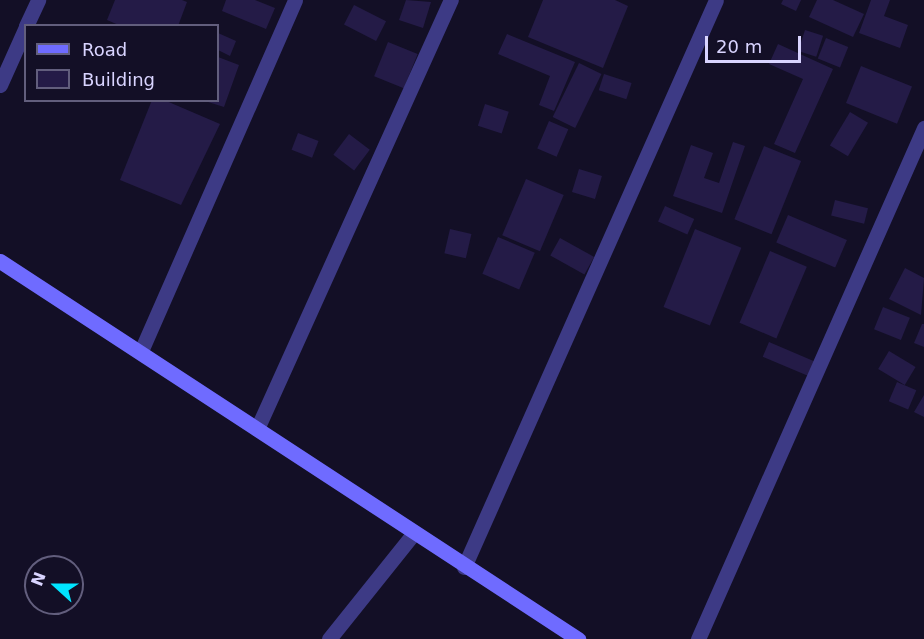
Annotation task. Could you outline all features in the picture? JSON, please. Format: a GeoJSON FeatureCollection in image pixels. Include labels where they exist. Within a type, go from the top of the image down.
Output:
{"type":"FeatureCollection","features":[{"type":"Feature","properties":{"kind":"main road"},"geometry":{"type":"LineString","coordinates":[[0,261],[141,351],[412,534],[578,639]]}},
{"type":"Feature","properties":{"kind":"street"},"geometry":{"type":"LineString","coordinates":[[27,24],[38,0]]}},
{"type":"Feature","properties":{"kind":"street"},"geometry":{"type":"LineString","coordinates":[[141,351],[295,0]]}},
{"type":"Feature","properties":{"kind":"street"},"geometry":{"type":"LineString","coordinates":[[257,429],[451,0]]}},
{"type":"Feature","properties":{"kind":"street"},"geometry":{"type":"LineString","coordinates":[[464,567],[716,0]]}},
{"type":"Feature","properties":{"kind":"street"},"geometry":{"type":"LineString","coordinates":[[0,85],[24,31]]}},
{"type":"Feature","properties":{"kind":"street"},"geometry":{"type":"LineString","coordinates":[[698,639],[924,128]]}},
{"type":"Feature","properties":{"kind":"street"},"geometry":{"type":"LineString","coordinates":[[329,639],[412,534]]}},
{"type":"Feature","properties":{"kind":"building"},"geometry":{"type":"Polygon","coordinates":[[[115,0],[182,0],[187,2],[179,24],[116,24],[107,20],[115,0]]]}},
{"type":"Feature","properties":{"kind":"building"},"geometry":{"type":"Polygon","coordinates":[[[226,0],[255,0],[275,8],[266,29],[222,11],[226,0]]]}},
{"type":"Feature","properties":{"kind":"building"},"geometry":{"type":"Polygon","coordinates":[[[406,0],[431,2],[423,28],[399,20],[406,0]]]}},
{"type":"Feature","properties":{"kind":"building"},"geometry":{"type":"Polygon","coordinates":[[[543,0],[615,0],[628,6],[603,68],[528,37],[543,0]]]}},
{"type":"Feature","properties":{"kind":"building"},"geometry":{"type":"Polygon","coordinates":[[[783,0],[801,0],[796,11],[781,4],[783,0]]]}},
{"type":"Feature","properties":{"kind":"building"},"geometry":{"type":"Polygon","coordinates":[[[817,0],[833,0],[864,14],[853,37],[809,17],[817,0]]]}},
{"type":"Feature","properties":{"kind":"building"},"geometry":{"type":"Polygon","coordinates":[[[871,0],[890,0],[884,16],[908,25],[900,48],[859,33],[871,0]]]}},
{"type":"Feature","properties":{"kind":"building"},"geometry":{"type":"Polygon","coordinates":[[[354,5],[386,21],[376,41],[344,25],[354,5]]]}},
{"type":"Feature","properties":{"kind":"building"},"geometry":{"type":"Polygon","coordinates":[[[805,30],[823,36],[816,57],[798,51],[805,30]]]}},
{"type":"Feature","properties":{"kind":"building"},"geometry":{"type":"Polygon","coordinates":[[[219,33],[236,41],[230,56],[219,50],[219,33]]]}},
{"type":"Feature","properties":{"kind":"building"},"geometry":{"type":"Polygon","coordinates":[[[507,34],[575,62],[554,111],[539,105],[550,76],[498,54],[507,34]]]}},
{"type":"Feature","properties":{"kind":"building"},"geometry":{"type":"Polygon","coordinates":[[[826,38],[848,47],[840,67],[818,58],[826,38]]]}},
{"type":"Feature","properties":{"kind":"building"},"geometry":{"type":"Polygon","coordinates":[[[388,42],[418,54],[404,88],[374,76],[388,42]]]}},
{"type":"Feature","properties":{"kind":"building"},"geometry":{"type":"Polygon","coordinates":[[[778,44],[833,69],[795,153],[774,144],[803,79],[769,64],[778,44]]]}},
{"type":"Feature","properties":{"kind":"building"},"geometry":{"type":"Polygon","coordinates":[[[219,57],[239,65],[224,107],[208,102],[219,102],[219,57]]]}},
{"type":"Feature","properties":{"kind":"building"},"geometry":{"type":"Polygon","coordinates":[[[579,63],[601,74],[575,128],[553,117],[579,63]]]}},
{"type":"Feature","properties":{"kind":"building"},"geometry":{"type":"Polygon","coordinates":[[[861,66],[912,87],[897,124],[846,103],[861,66]]]}},
{"type":"Feature","properties":{"kind":"building"},"geometry":{"type":"Polygon","coordinates":[[[604,74],[632,83],[626,99],[599,90],[604,74]]]}},
{"type":"Feature","properties":{"kind":"building"},"geometry":{"type":"Polygon","coordinates":[[[151,102],[169,102],[220,124],[181,205],[120,180],[151,102]]]}},
{"type":"Feature","properties":{"kind":"building"},"geometry":{"type":"Polygon","coordinates":[[[485,104],[509,112],[502,134],[478,126],[485,104]]]}},
{"type":"Feature","properties":{"kind":"building"},"geometry":{"type":"Polygon","coordinates":[[[850,112],[868,123],[848,156],[830,145],[850,112]]]}},
{"type":"Feature","properties":{"kind":"building"},"geometry":{"type":"Polygon","coordinates":[[[549,121],[568,129],[557,157],[537,149],[549,121]]]}},
{"type":"Feature","properties":{"kind":"building"},"geometry":{"type":"Polygon","coordinates":[[[298,133],[319,141],[312,158],[292,150],[298,133]]]}},
{"type":"Feature","properties":{"kind":"building"},"geometry":{"type":"Polygon","coordinates":[[[349,134],[370,150],[354,170],[333,155],[349,134]]]}},
{"type":"Feature","properties":{"kind":"building"},"geometry":{"type":"Polygon","coordinates":[[[733,142],[745,146],[722,213],[673,196],[691,145],[713,153],[704,178],[719,183],[733,142]]]}},
{"type":"Feature","properties":{"kind":"building"},"geometry":{"type":"Polygon","coordinates":[[[764,146],[801,161],[771,234],[734,219],[764,146]]]}},
{"type":"Feature","properties":{"kind":"building"},"geometry":{"type":"Polygon","coordinates":[[[579,169],[602,176],[595,199],[572,192],[579,169]]]}},
{"type":"Feature","properties":{"kind":"building"},"geometry":{"type":"Polygon","coordinates":[[[526,179],[564,195],[540,251],[502,235],[526,179]]]}},
{"type":"Feature","properties":{"kind":"building"},"geometry":{"type":"Polygon","coordinates":[[[835,200],[868,208],[864,224],[831,216],[835,200]]]}},
{"type":"Feature","properties":{"kind":"building"},"geometry":{"type":"Polygon","coordinates":[[[665,206],[694,219],[687,235],[658,222],[665,206]]]}},
{"type":"Feature","properties":{"kind":"building"},"geometry":{"type":"Polygon","coordinates":[[[788,215],[847,240],[835,268],[776,243],[788,215]]]}},
{"type":"Feature","properties":{"kind":"building"},"geometry":{"type":"Polygon","coordinates":[[[450,229],[471,234],[466,258],[444,253],[450,229]]]}},
{"type":"Feature","properties":{"kind":"building"},"geometry":{"type":"Polygon","coordinates":[[[695,229],[741,248],[710,326],[664,307],[695,229]]]}},
{"type":"Feature","properties":{"kind":"building"},"geometry":{"type":"Polygon","coordinates":[[[498,237],[535,253],[519,289],[482,274],[498,237]]]}},
{"type":"Feature","properties":{"kind":"building"},"geometry":{"type":"Polygon","coordinates":[[[560,238],[594,257],[584,274],[550,255],[560,238]]]}},
{"type":"Feature","properties":{"kind":"building"},"geometry":{"type":"Polygon","coordinates":[[[770,251],[807,267],[776,338],[740,323],[770,251]]]}},
{"type":"Feature","properties":{"kind":"building"},"geometry":{"type":"Polygon","coordinates":[[[905,268],[924,278],[921,315],[889,299],[905,268]]]}},
{"type":"Feature","properties":{"kind":"building"},"geometry":{"type":"Polygon","coordinates":[[[883,307],[910,318],[901,340],[874,329],[883,307]]]}},
{"type":"Feature","properties":{"kind":"building"},"geometry":{"type":"Polygon","coordinates":[[[924,324],[924,347],[914,343],[924,324]]]}},
{"type":"Feature","properties":{"kind":"building"},"geometry":{"type":"Polygon","coordinates":[[[769,342],[814,361],[808,376],[763,357],[769,342]]]}},
{"type":"Feature","properties":{"kind":"building"},"geometry":{"type":"Polygon","coordinates":[[[889,351],[916,367],[905,385],[878,369],[889,351]]]}},
{"type":"Feature","properties":{"kind":"building"},"geometry":{"type":"Polygon","coordinates":[[[897,382],[916,390],[908,410],[889,401],[897,382]]]}},
{"type":"Feature","properties":{"kind":"building"},"geometry":{"type":"Polygon","coordinates":[[[924,395],[924,417],[914,412],[924,395]]]}}]}
